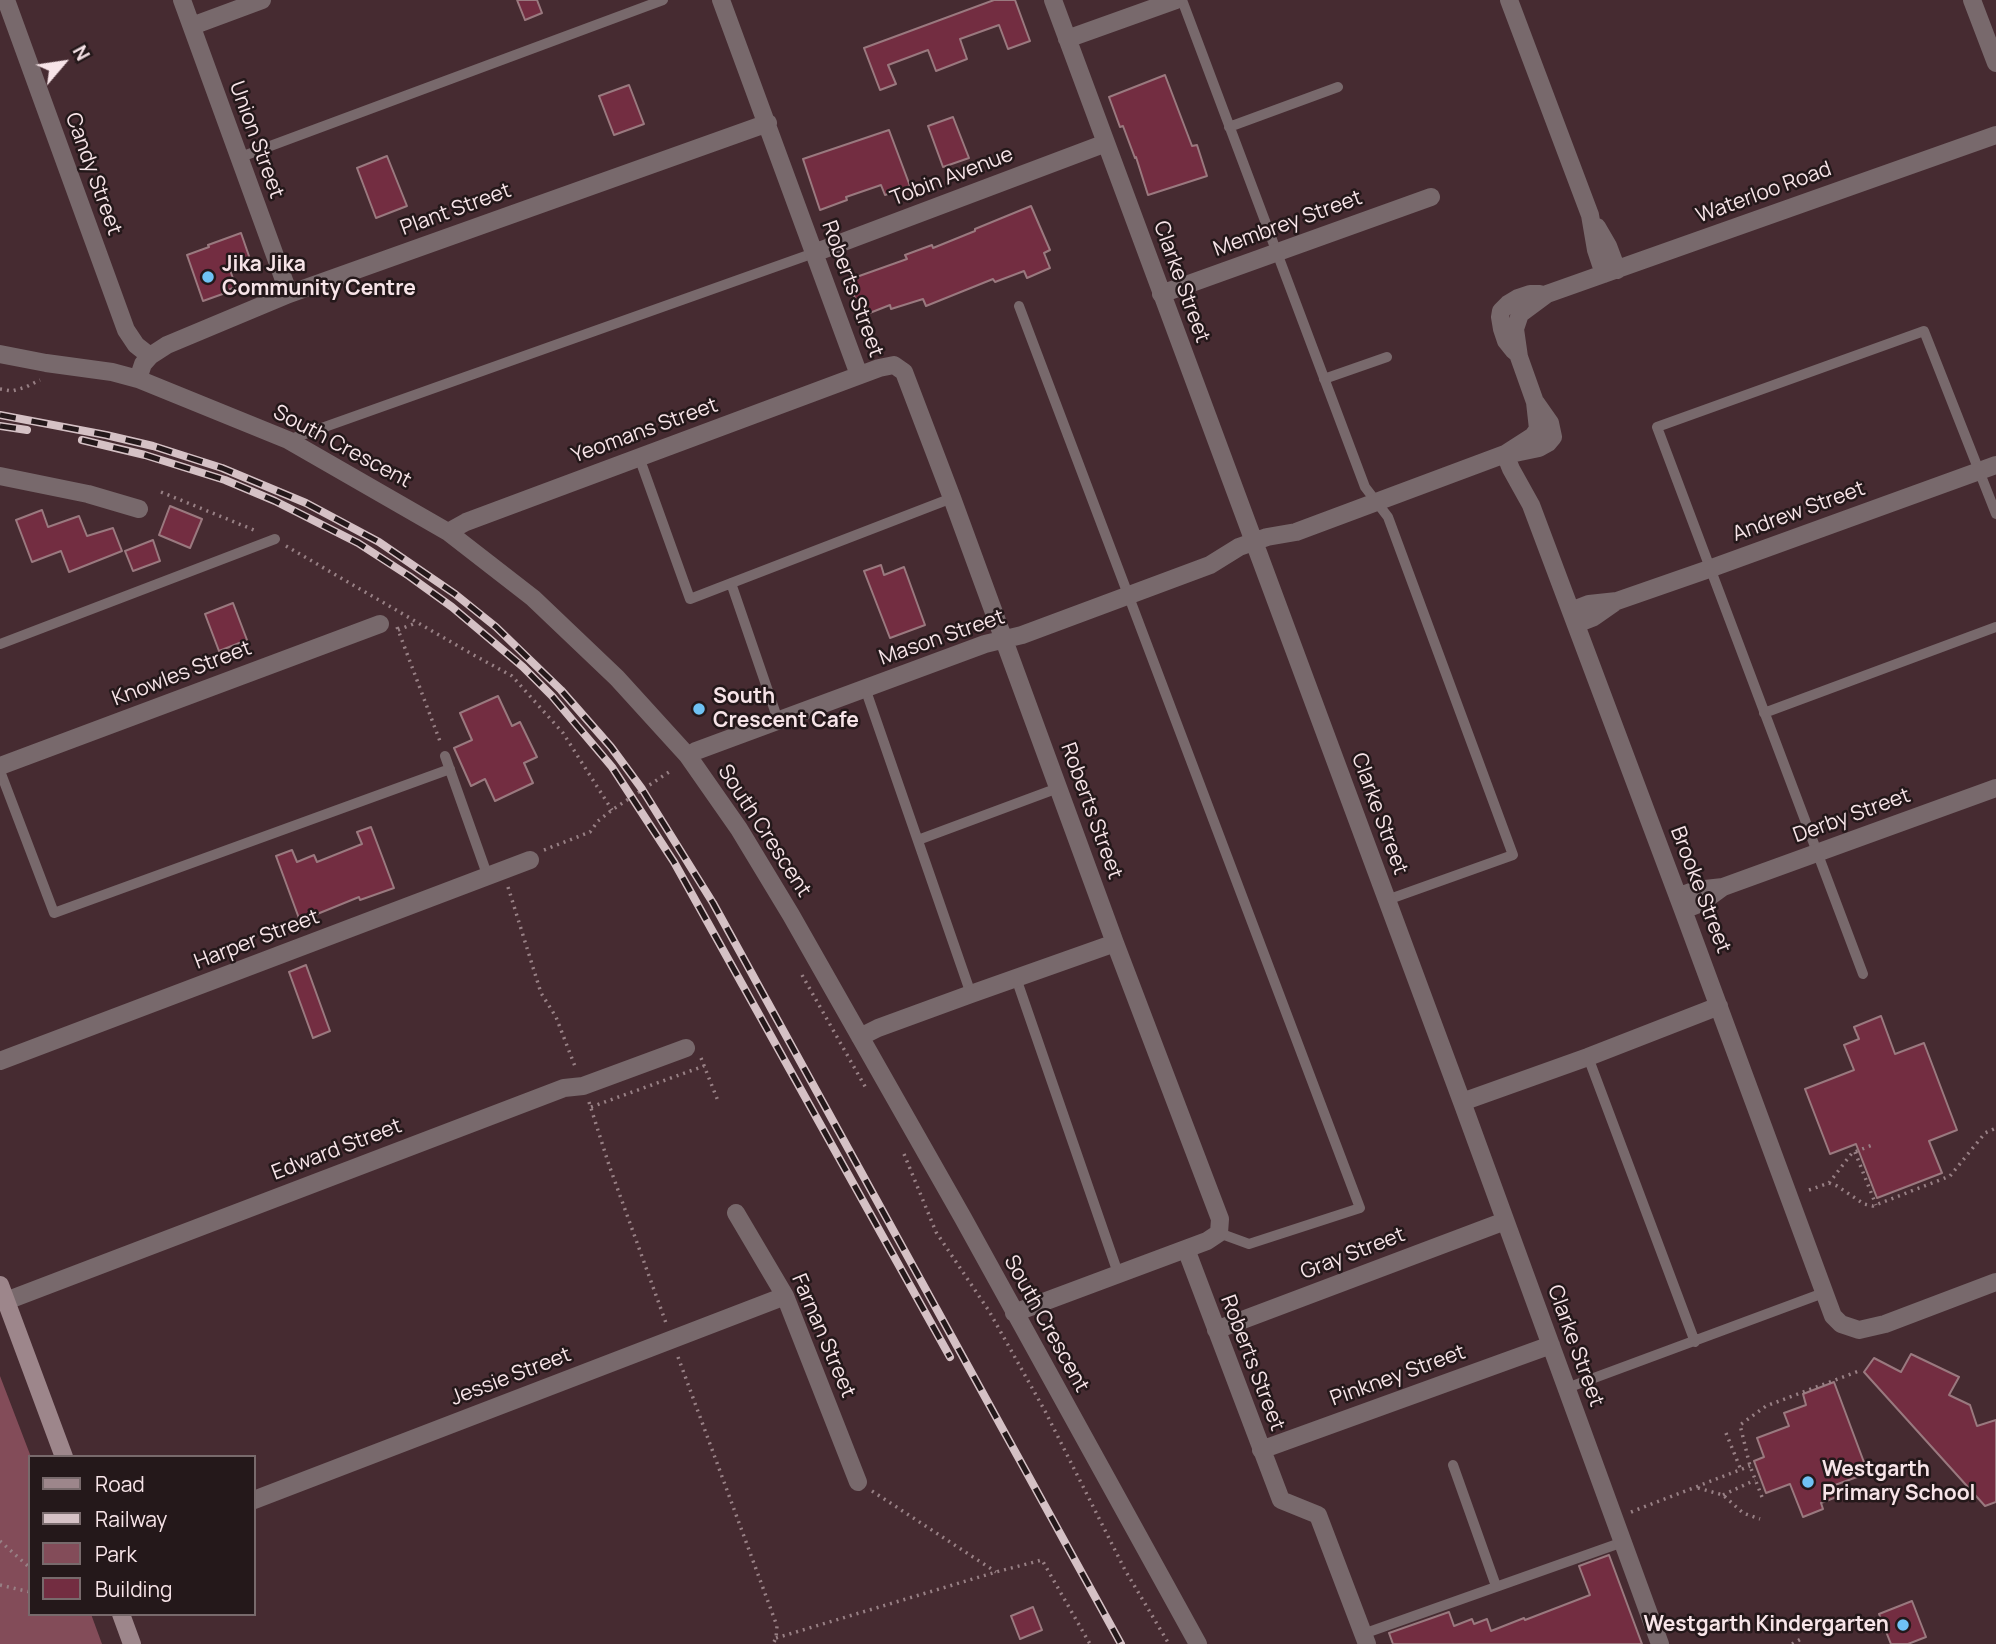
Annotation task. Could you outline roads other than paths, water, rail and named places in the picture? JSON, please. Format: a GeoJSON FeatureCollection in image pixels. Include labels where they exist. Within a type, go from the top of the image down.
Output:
{"type":"FeatureCollection","features":[{"type":"Feature","properties":{"kind":"main road"},"geometry":{"type":"LineString","coordinates":[[3,1293],[63,1455]]}},
{"type":"Feature","properties":{"kind":"main road"},"geometry":{"type":"LineString","coordinates":[[122,1616],[132,1644]]}},
{"type":"Feature","properties":{"kind":"street","name":"Candy Street"},"geometry":{"type":"LineString","coordinates":[[6,0],[126,330],[136,345],[150,356]]}},
{"type":"Feature","properties":{"kind":"street","name":"Union Street"},"geometry":{"type":"LineString","coordinates":[[182,0],[289,294]]}},
{"type":"Feature","properties":{"kind":"street"},"geometry":{"type":"LineString","coordinates":[[191,26],[262,0]]}},
{"type":"Feature","properties":{"kind":"street","name":"Roberts Street"},"geometry":{"type":"LineString","coordinates":[[721,0],[859,375],[894,365],[904,372],[1220,1219],[1219,1233]]}},
{"type":"Feature","properties":{"kind":"street","name":"Clarke Street"},"geometry":{"type":"LineString","coordinates":[[1053,0],[1660,1644]]}},
{"type":"Feature","properties":{"kind":"street"},"geometry":{"type":"LineString","coordinates":[[1067,39],[1179,0]]}},
{"type":"Feature","properties":{"kind":"street"},"geometry":{"type":"LineString","coordinates":[[1509,0],[1590,215],[1596,250],[1611,272]]}},
{"type":"Feature","properties":{"kind":"street"},"geometry":{"type":"LineString","coordinates":[[1972,0],[1996,63]]}},
{"type":"Feature","properties":{"kind":"street","name":"Plant Street"},"geometry":{"type":"LineString","coordinates":[[150,356],[167,345],[289,294],[768,123]]}},
{"type":"Feature","properties":{"kind":"street","name":"Waterloo Road"},"geometry":{"type":"LineString","coordinates":[[1544,437],[1538,429],[1535,402],[1519,357],[1515,329],[1517,319],[1526,308],[1547,294],[1996,135]]}},
{"type":"Feature","properties":{"kind":"street","name":"Tobin Avenue"},"geometry":{"type":"LineString","coordinates":[[814,253],[1106,143]]}},
{"type":"Feature","properties":{"kind":"street","name":"Membrey Street"},"geometry":{"type":"LineString","coordinates":[[1161,294],[1431,197]]}},
{"type":"Feature","properties":{"kind":"street","name":"South Crescent"},"geometry":{"type":"LineString","coordinates":[[0,354],[112,372],[138,379],[288,440],[448,532],[533,598],[617,678],[688,756],[739,829],[791,915],[963,1218],[1198,1644]]}},
{"type":"Feature","properties":{"kind":"street"},"geometry":{"type":"LineString","coordinates":[[138,379],[140,368],[150,356]]}},
{"type":"Feature","properties":{"kind":"street","name":"Yeomans Street"},"geometry":{"type":"LineString","coordinates":[[448,532],[466,522],[859,375]]}},
{"type":"Feature","properties":{"kind":"street","name":"Mason Street"},"geometry":{"type":"LineString","coordinates":[[688,756],[695,751],[985,644],[1022,635],[1210,565],[1243,559],[1255,548],[1271,548],[1296,532],[1513,452],[1544,437]]}},
{"type":"Feature","properties":{"kind":"street","name":"Brooke Street"},"geometry":{"type":"LineString","coordinates":[[1513,452],[1511,469],[1531,505],[1833,1316],[1841,1324],[1859,1330],[1885,1324],[1996,1282]]}},
{"type":"Feature","properties":{"kind":"street","name":"Andrew Street"},"geometry":{"type":"LineString","coordinates":[[1573,617],[1589,604],[1617,601],[1988,468]]}},
{"type":"Feature","properties":{"kind":"street"},"geometry":{"type":"LineString","coordinates":[[0,476],[88,494],[139,509]]}},
{"type":"Feature","properties":{"kind":"street","name":"Knowles Street"},"geometry":{"type":"LineString","coordinates":[[0,769],[388,619]]}},
{"type":"Feature","properties":{"kind":"street","name":"Derby Street"},"geometry":{"type":"LineString","coordinates":[[1681,903],[1696,890],[1723,887],[1996,788]]}},
{"type":"Feature","properties":{"kind":"street","name":"Harper Street"},"geometry":{"type":"LineString","coordinates":[[0,1061],[530,860]]}},
{"type":"Feature","properties":{"kind":"street"},"geometry":{"type":"LineString","coordinates":[[859,1037],[1115,943]]}},
{"type":"Feature","properties":{"kind":"street"},"geometry":{"type":"LineString","coordinates":[[1462,1102],[1719,1006]]}},
{"type":"Feature","properties":{"kind":"street","name":"Edward Street"},"geometry":{"type":"LineString","coordinates":[[3,1293],[564,1088],[583,1086],[693,1050]]}},
{"type":"Feature","properties":{"kind":"street","name":"Farnan Street"},"geometry":{"type":"LineString","coordinates":[[736,1213],[785,1296],[858,1482]]}},
{"type":"Feature","properties":{"kind":"street","name":"Gray Street"},"geometry":{"type":"LineString","coordinates":[[1216,1330],[1505,1221]]}},
{"type":"Feature","properties":{"kind":"street"},"geometry":{"type":"LineString","coordinates":[[1014,1313],[1207,1241],[1219,1233]]}},
{"type":"Feature","properties":{"kind":"street","name":"Roberts Street"},"geometry":{"type":"LineString","coordinates":[[1186,1249],[1282,1500],[1318,1515],[1365,1639]]}},
{"type":"Feature","properties":{"kind":"street","name":"Jessie Street"},"geometry":{"type":"LineString","coordinates":[[256,1499],[785,1296]]}},
{"type":"Feature","properties":{"kind":"street","name":"Pinkney Street"},"geometry":{"type":"LineString","coordinates":[[1261,1450],[1551,1345]]}},
{"type":"Feature","properties":{"kind":"lane"},"geometry":{"type":"LineString","coordinates":[[238,158],[663,0]]}},
{"type":"Feature","properties":{"kind":"lane"},"geometry":{"type":"LineString","coordinates":[[1179,0],[1365,487],[1388,517],[1513,855],[1387,900]]}},
{"type":"Feature","properties":{"kind":"lane"},"geometry":{"type":"LineString","coordinates":[[1229,128],[1338,88]]}},
{"type":"Feature","properties":{"kind":"lane"},"geometry":{"type":"LineString","coordinates":[[288,440],[814,253]]}},
{"type":"Feature","properties":{"kind":"lane"},"geometry":{"type":"LineString","coordinates":[[1020,306],[1360,1208],[1249,1244],[1219,1233]]}},
{"type":"Feature","properties":{"kind":"lane"},"geometry":{"type":"LineString","coordinates":[[1863,974],[1657,427],[1923,331],[1988,468],[1996,514]]}},
{"type":"Feature","properties":{"kind":"lane"},"geometry":{"type":"LineString","coordinates":[[1324,379],[1387,357]]}},
{"type":"Feature","properties":{"kind":"lane"},"geometry":{"type":"LineString","coordinates":[[639,457],[690,599],[952,498]]}},
{"type":"Feature","properties":{"kind":"lane"},"geometry":{"type":"LineString","coordinates":[[0,644],[275,539]]}},
{"type":"Feature","properties":{"kind":"lane"},"geometry":{"type":"LineString","coordinates":[[731,583],[778,720]]}},
{"type":"Feature","properties":{"kind":"lane"},"geometry":{"type":"LineString","coordinates":[[1764,713],[1996,627]]}},
{"type":"Feature","properties":{"kind":"lane"},"geometry":{"type":"LineString","coordinates":[[865,688],[971,994]]}},
{"type":"Feature","properties":{"kind":"lane"},"geometry":{"type":"LineString","coordinates":[[445,756],[488,877]]}},
{"type":"Feature","properties":{"kind":"lane"},"geometry":{"type":"LineString","coordinates":[[0,769],[54,913],[450,769]]}},
{"type":"Feature","properties":{"kind":"lane"},"geometry":{"type":"LineString","coordinates":[[918,841],[1058,788]]}},
{"type":"Feature","properties":{"kind":"lane"},"geometry":{"type":"LineString","coordinates":[[1016,978],[1118,1273]]}},
{"type":"Feature","properties":{"kind":"lane"},"geometry":{"type":"LineString","coordinates":[[1588,1057],[1695,1342]]}},
{"type":"Feature","properties":{"kind":"lane"},"geometry":{"type":"LineString","coordinates":[[1567,1388],[1826,1292]]}},
{"type":"Feature","properties":{"kind":"lane"},"geometry":{"type":"LineString","coordinates":[[1453,1465],[1496,1587]]}},
{"type":"Feature","properties":{"kind":"lane"},"geometry":{"type":"LineString","coordinates":[[1365,1639],[1496,1587],[1623,1542]]}},
{"type":"Feature","properties":{"kind":"railway"},"geometry":{"type":"LineString","coordinates":[[0,415],[153,446],[222,468],[306,503],[379,542],[455,594],[496,627],[561,690],[611,747],[642,789],[713,903],[1121,1644]]}},
{"type":"Feature","properties":{"kind":"railway"},"geometry":{"type":"LineString","coordinates":[[0,426],[27,430]]}},
{"type":"Feature","properties":{"kind":"railway"},"geometry":{"type":"LineString","coordinates":[[82,440],[145,455],[225,480],[275,501],[358,543],[452,607],[523,667],[552,696],[612,767],[674,862],[950,1357]]}},
{"type":"Feature","properties":{"kind":"place","name":"Jika Jika Community Centre"},"geometry":{"type":"Point","coordinates":[208,277]}},
{"type":"Feature","properties":{"kind":"place","name":"South Crescent Cafe"},"geometry":{"type":"Point","coordinates":[699,709]}},
{"type":"Feature","properties":{"kind":"place","name":"Westgarth Primary School"},"geometry":{"type":"Point","coordinates":[1808,1482]}},
{"type":"Feature","properties":{"kind":"place","name":"Westgarth Kindergarten"},"geometry":{"type":"Point","coordinates":[1903,1625]}}]}
